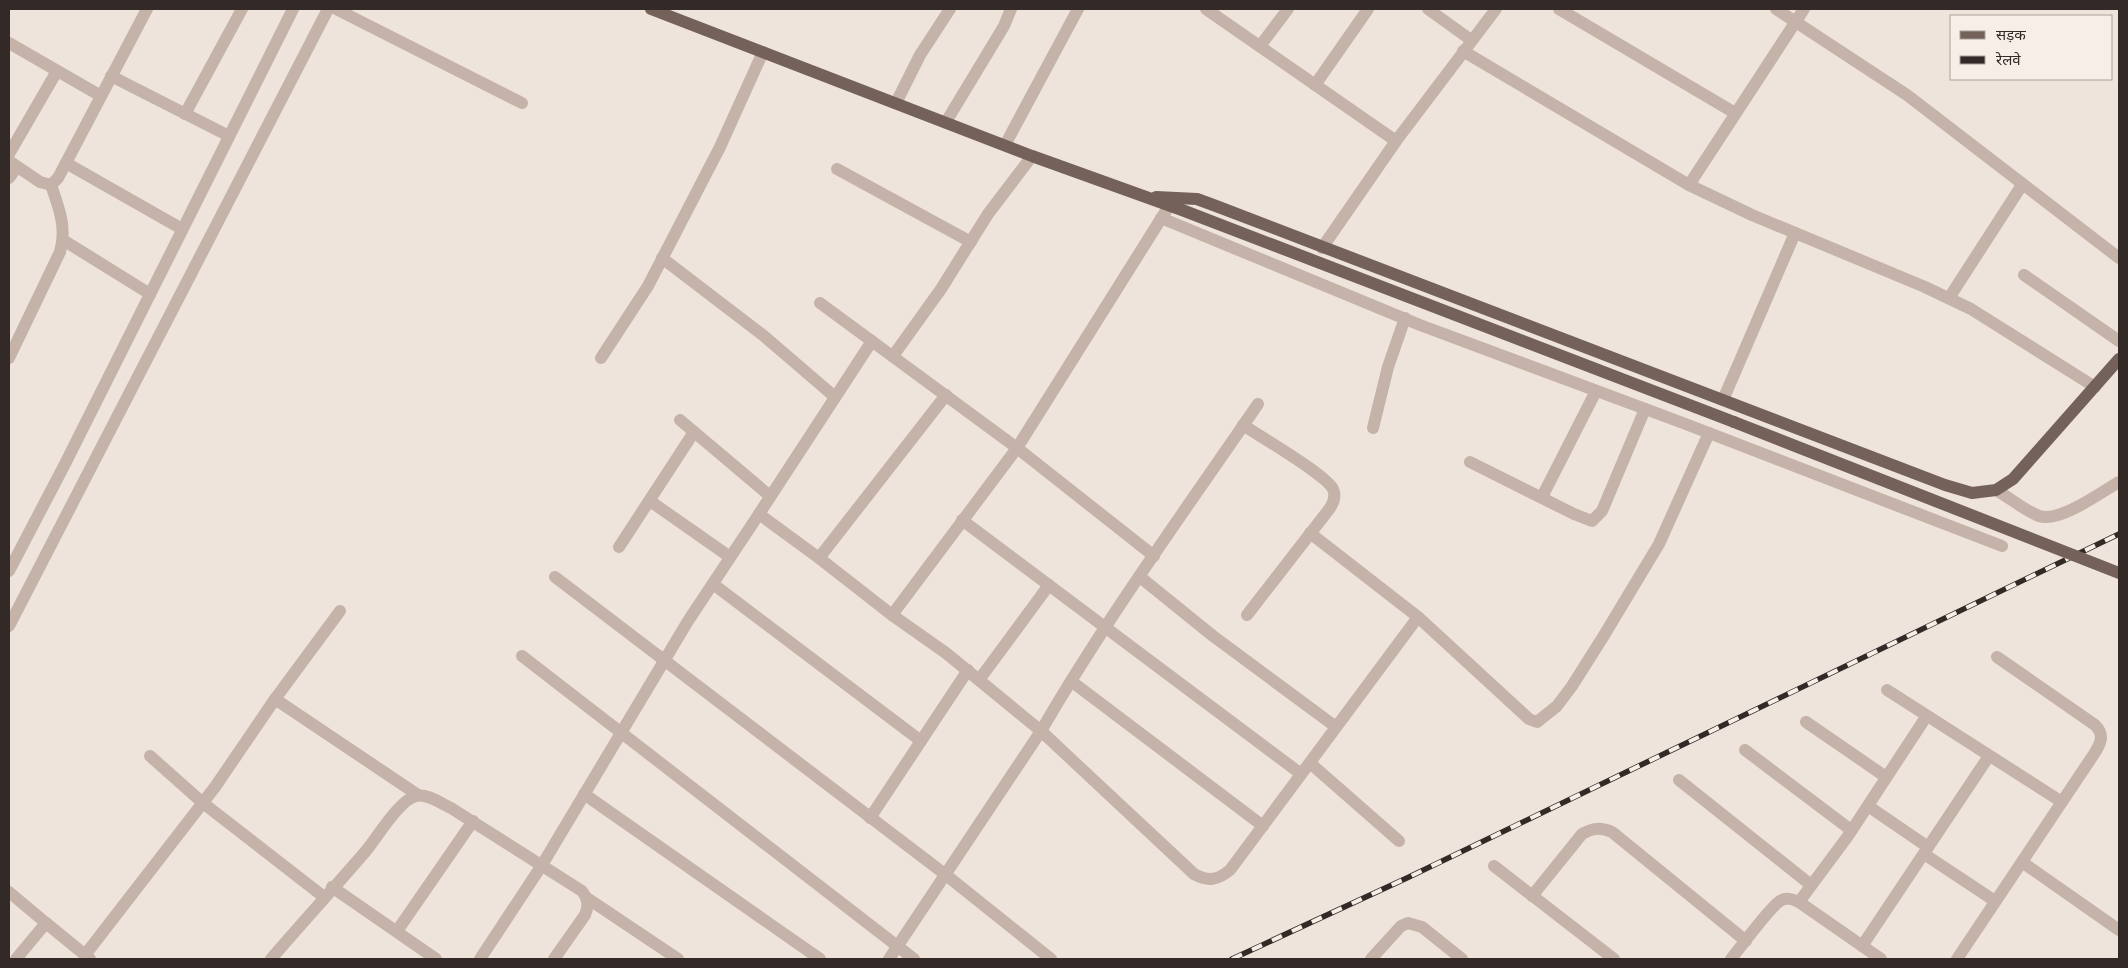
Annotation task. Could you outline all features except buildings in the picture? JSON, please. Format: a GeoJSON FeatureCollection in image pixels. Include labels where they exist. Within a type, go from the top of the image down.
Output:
{"type":"FeatureCollection","features":[{"type":"Feature","properties":{"kind":"main road"},"geometry":{"type":"LineString","coordinates":[[651,9],[1032,156],[1182,210],[1700,408],[2119,573]]}},
{"type":"Feature","properties":{"kind":"main road"},"geometry":{"type":"LineString","coordinates":[[1144,197],[1197,199],[1945,486],[1972,493],[1996,490],[2013,479],[2119,359]]}},
{"type":"Feature","properties":{"kind":"street"},"geometry":{"type":"LineString","coordinates":[[51,185],[58,178],[147,9]]}},
{"type":"Feature","properties":{"kind":"street"},"geometry":{"type":"LineString","coordinates":[[185,114],[242,9]]}},
{"type":"Feature","properties":{"kind":"street"},"geometry":{"type":"LineString","coordinates":[[9,571],[66,462],[292,9]]}},
{"type":"Feature","properties":{"kind":"street"},"geometry":{"type":"LineString","coordinates":[[9,626],[328,9]]}},
{"type":"Feature","properties":{"kind":"street"},"geometry":{"type":"LineString","coordinates":[[336,9],[522,103]]}},
{"type":"Feature","properties":{"kind":"street"},"geometry":{"type":"LineString","coordinates":[[896,103],[920,56],[950,9]]}},
{"type":"Feature","properties":{"kind":"street"},"geometry":{"type":"LineString","coordinates":[[946,122],[1004,26],[1011,9]]}},
{"type":"Feature","properties":{"kind":"street"},"geometry":{"type":"LineString","coordinates":[[1004,145],[1078,9]]}},
{"type":"Feature","properties":{"kind":"street"},"geometry":{"type":"LineString","coordinates":[[1206,9],[1396,141]]}},
{"type":"Feature","properties":{"kind":"street"},"geometry":{"type":"LineString","coordinates":[[1260,46],[1288,9]]}},
{"type":"Feature","properties":{"kind":"street"},"geometry":{"type":"LineString","coordinates":[[1315,85],[1368,9]]}},
{"type":"Feature","properties":{"kind":"street"},"geometry":{"type":"LineString","coordinates":[[1428,9],[1471,40]]}},
{"type":"Feature","properties":{"kind":"street"},"geometry":{"type":"LineString","coordinates":[[1322,248],[1396,141],[1496,9]]}},
{"type":"Feature","properties":{"kind":"street"},"geometry":{"type":"LineString","coordinates":[[1559,9],[1735,114]]}},
{"type":"Feature","properties":{"kind":"street"},"geometry":{"type":"LineString","coordinates":[[1776,9],[1907,95],[2119,258]]}},
{"type":"Feature","properties":{"kind":"street"},"geometry":{"type":"LineString","coordinates":[[1689,185],[1795,20],[1804,9]]}},
{"type":"Feature","properties":{"kind":"street"},"geometry":{"type":"LineString","coordinates":[[9,43],[101,96]]}},
{"type":"Feature","properties":{"kind":"street"},"geometry":{"type":"LineString","coordinates":[[601,358],[648,286],[720,147],[763,52]]}},
{"type":"Feature","properties":{"kind":"street"},"geometry":{"type":"LineString","coordinates":[[1463,52],[1689,185],[1794,233],[1971,308],[2095,387]]}},
{"type":"Feature","properties":{"kind":"street"},"geometry":{"type":"LineString","coordinates":[[9,154],[57,71]]}},
{"type":"Feature","properties":{"kind":"street"},"geometry":{"type":"LineString","coordinates":[[111,76],[229,136]]}},
{"type":"Feature","properties":{"kind":"street"},"geometry":{"type":"LineString","coordinates":[[893,356],[941,289],[988,214],[1032,156]]}},
{"type":"Feature","properties":{"kind":"street"},"geometry":{"type":"LineString","coordinates":[[66,163],[182,230]]}},
{"type":"Feature","properties":{"kind":"street"},"geometry":{"type":"LineString","coordinates":[[9,178],[13,164],[40,182],[51,185]]}},
{"type":"Feature","properties":{"kind":"street"},"geometry":{"type":"LineString","coordinates":[[837,169],[971,242]]}},
{"type":"Feature","properties":{"kind":"street"},"geometry":{"type":"LineString","coordinates":[[9,358],[60,252],[63,240],[61,215],[51,185]]}},
{"type":"Feature","properties":{"kind":"street"},"geometry":{"type":"LineString","coordinates":[[1948,298],[2022,185]]}},
{"type":"Feature","properties":{"kind":"street"},"geometry":{"type":"LineString","coordinates":[[892,615],[1017,448],[1169,206]]}},
{"type":"Feature","properties":{"kind":"street"},"geometry":{"type":"LineString","coordinates":[[1161,218],[1404,318],[2002,546]]}},
{"type":"Feature","properties":{"kind":"street"},"geometry":{"type":"LineString","coordinates":[[1723,400],[1794,233]]}},
{"type":"Feature","properties":{"kind":"street"},"geometry":{"type":"LineString","coordinates":[[63,240],[150,294]]}},
{"type":"Feature","properties":{"kind":"street"},"geometry":{"type":"LineString","coordinates":[[662,258],[764,336],[835,397]]}},
{"type":"Feature","properties":{"kind":"street"},"geometry":{"type":"LineString","coordinates":[[2024,275],[2119,341]]}},
{"type":"Feature","properties":{"kind":"street"},"geometry":{"type":"LineString","coordinates":[[820,303],[1017,448],[1154,556]]}},
{"type":"Feature","properties":{"kind":"street"},"geometry":{"type":"LineString","coordinates":[[1373,428],[1388,367],[1404,318]]}},
{"type":"Feature","properties":{"kind":"street"},"geometry":{"type":"LineString","coordinates":[[480,959],[542,865],[664,661],[872,340]]}},
{"type":"Feature","properties":{"kind":"street"},"geometry":{"type":"LineString","coordinates":[[1542,497],[1596,391]]}},
{"type":"Feature","properties":{"kind":"street"},"geometry":{"type":"LineString","coordinates":[[819,558],[946,395]]}},
{"type":"Feature","properties":{"kind":"street"},"geometry":{"type":"LineString","coordinates":[[889,959],[1041,731],[1106,627],[1258,404]]}},
{"type":"Feature","properties":{"kind":"street"},"geometry":{"type":"LineString","coordinates":[[1470,462],[1592,521],[1598,517],[1645,409]]}},
{"type":"Feature","properties":{"kind":"street"},"geometry":{"type":"LineString","coordinates":[[680,420],[770,496]]}},
{"type":"Feature","properties":{"kind":"street"},"geometry":{"type":"LineString","coordinates":[[1243,425],[1323,477],[1334,492],[1334,501],[1247,615]]}},
{"type":"Feature","properties":{"kind":"street"},"geometry":{"type":"LineString","coordinates":[[619,547],[694,432]]}},
{"type":"Feature","properties":{"kind":"street"},"geometry":{"type":"LineString","coordinates":[[1310,533],[1418,617],[1524,714],[1537,722],[1557,706],[1567,693],[1659,544],[1709,433]]}},
{"type":"Feature","properties":{"kind":"street"},"geometry":{"type":"LineString","coordinates":[[1996,490],[2040,516],[2050,517],[2065,513],[2119,482]]}},
{"type":"Feature","properties":{"kind":"street"},"geometry":{"type":"LineString","coordinates":[[650,501],[730,557]]}},
{"type":"Feature","properties":{"kind":"street"},"geometry":{"type":"LineString","coordinates":[[758,514],[968,670],[1041,731],[1170,853],[1201,878],[1220,878],[1230,870],[1418,617]]}},
{"type":"Feature","properties":{"kind":"street"},"geometry":{"type":"LineString","coordinates":[[962,520],[1301,774]]}},
{"type":"Feature","properties":{"kind":"street"},"geometry":{"type":"LineString","coordinates":[[555,577],[946,875],[1051,959]]}},
{"type":"Feature","properties":{"kind":"street"},"geometry":{"type":"LineString","coordinates":[[1140,577],[1213,636],[1336,727]]}},
{"type":"Feature","properties":{"kind":"street"},"geometry":{"type":"LineString","coordinates":[[713,584],[920,741]]}},
{"type":"Feature","properties":{"kind":"street"},"geometry":{"type":"LineString","coordinates":[[979,680],[1049,585]]}},
{"type":"Feature","properties":{"kind":"street"},"geometry":{"type":"LineString","coordinates":[[9,892],[88,957],[203,803],[275,699],[340,611]]}},
{"type":"Feature","properties":{"kind":"street"},"geometry":{"type":"LineString","coordinates":[[522,656],[914,959]]}},
{"type":"Feature","properties":{"kind":"street"},"geometry":{"type":"LineString","coordinates":[[1957,959],[2100,745],[2102,738],[2101,731],[1997,657]]}},
{"type":"Feature","properties":{"kind":"street"},"geometry":{"type":"LineString","coordinates":[[870,818],[968,670]]}},
{"type":"Feature","properties":{"kind":"street"},"geometry":{"type":"LineString","coordinates":[[1071,681],[1263,826]]}},
{"type":"Feature","properties":{"kind":"street"},"geometry":{"type":"LineString","coordinates":[[1887,690],[1926,717],[2062,802]]}},
{"type":"Feature","properties":{"kind":"street"},"geometry":{"type":"LineString","coordinates":[[275,699],[418,795],[430,798],[472,821],[582,890],[587,898],[672,957]]}},
{"type":"Feature","properties":{"kind":"street"},"geometry":{"type":"LineString","coordinates":[[1798,902],[1868,806],[1926,717]]}},
{"type":"Feature","properties":{"kind":"street"},"geometry":{"type":"LineString","coordinates":[[1806,722],[1886,777]]}},
{"type":"Feature","properties":{"kind":"street"},"geometry":{"type":"LineString","coordinates":[[1746,750],[1851,830]]}},
{"type":"Feature","properties":{"kind":"street"},"geometry":{"type":"LineString","coordinates":[[150,756],[203,803],[328,892],[397,931],[436,959]]}},
{"type":"Feature","properties":{"kind":"street"},"geometry":{"type":"LineString","coordinates":[[1862,946],[1990,756]]}},
{"type":"Feature","properties":{"kind":"street"},"geometry":{"type":"LineString","coordinates":[[1310,763],[1399,841]]}},
{"type":"Feature","properties":{"kind":"street"},"geometry":{"type":"LineString","coordinates":[[1679,780],[1811,885]]}},
{"type":"Feature","properties":{"kind":"street"},"geometry":{"type":"LineString","coordinates":[[584,794],[820,959]]}},
{"type":"Feature","properties":{"kind":"street"},"geometry":{"type":"LineString","coordinates":[[271,959],[364,852],[400,807],[410,798],[418,795]]}},
{"type":"Feature","properties":{"kind":"street"},"geometry":{"type":"LineString","coordinates":[[1868,806],[1995,901]]}},
{"type":"Feature","properties":{"kind":"street"},"geometry":{"type":"LineString","coordinates":[[397,931],[472,821]]}},
{"type":"Feature","properties":{"kind":"street"},"geometry":{"type":"LineString","coordinates":[[1532,896],[1582,834],[1593,828],[1604,828],[1612,832],[1746,941]]}},
{"type":"Feature","properties":{"kind":"street"},"geometry":{"type":"LineString","coordinates":[[2022,862],[2119,930]]}},
{"type":"Feature","properties":{"kind":"street"},"geometry":{"type":"LineString","coordinates":[[1494,866],[1614,959]]}},
{"type":"Feature","properties":{"kind":"street"},"geometry":{"type":"LineString","coordinates":[[554,959],[585,915],[588,908],[587,898]]}},
{"type":"Feature","properties":{"kind":"street"},"geometry":{"type":"LineString","coordinates":[[1731,959],[1780,901],[1788,898],[1798,902],[1881,959]]}},
{"type":"Feature","properties":{"kind":"street"},"geometry":{"type":"LineString","coordinates":[[16,959],[46,923]]}},
{"type":"Feature","properties":{"kind":"street"},"geometry":{"type":"LineString","coordinates":[[1372,959],[1401,926],[1408,923],[1422,927],[1462,959]]}},
{"type":"Feature","properties":{"kind":"railway"},"geometry":{"type":"LineString","coordinates":[[1232,959],[1409,877],[2119,534]]}}]}
